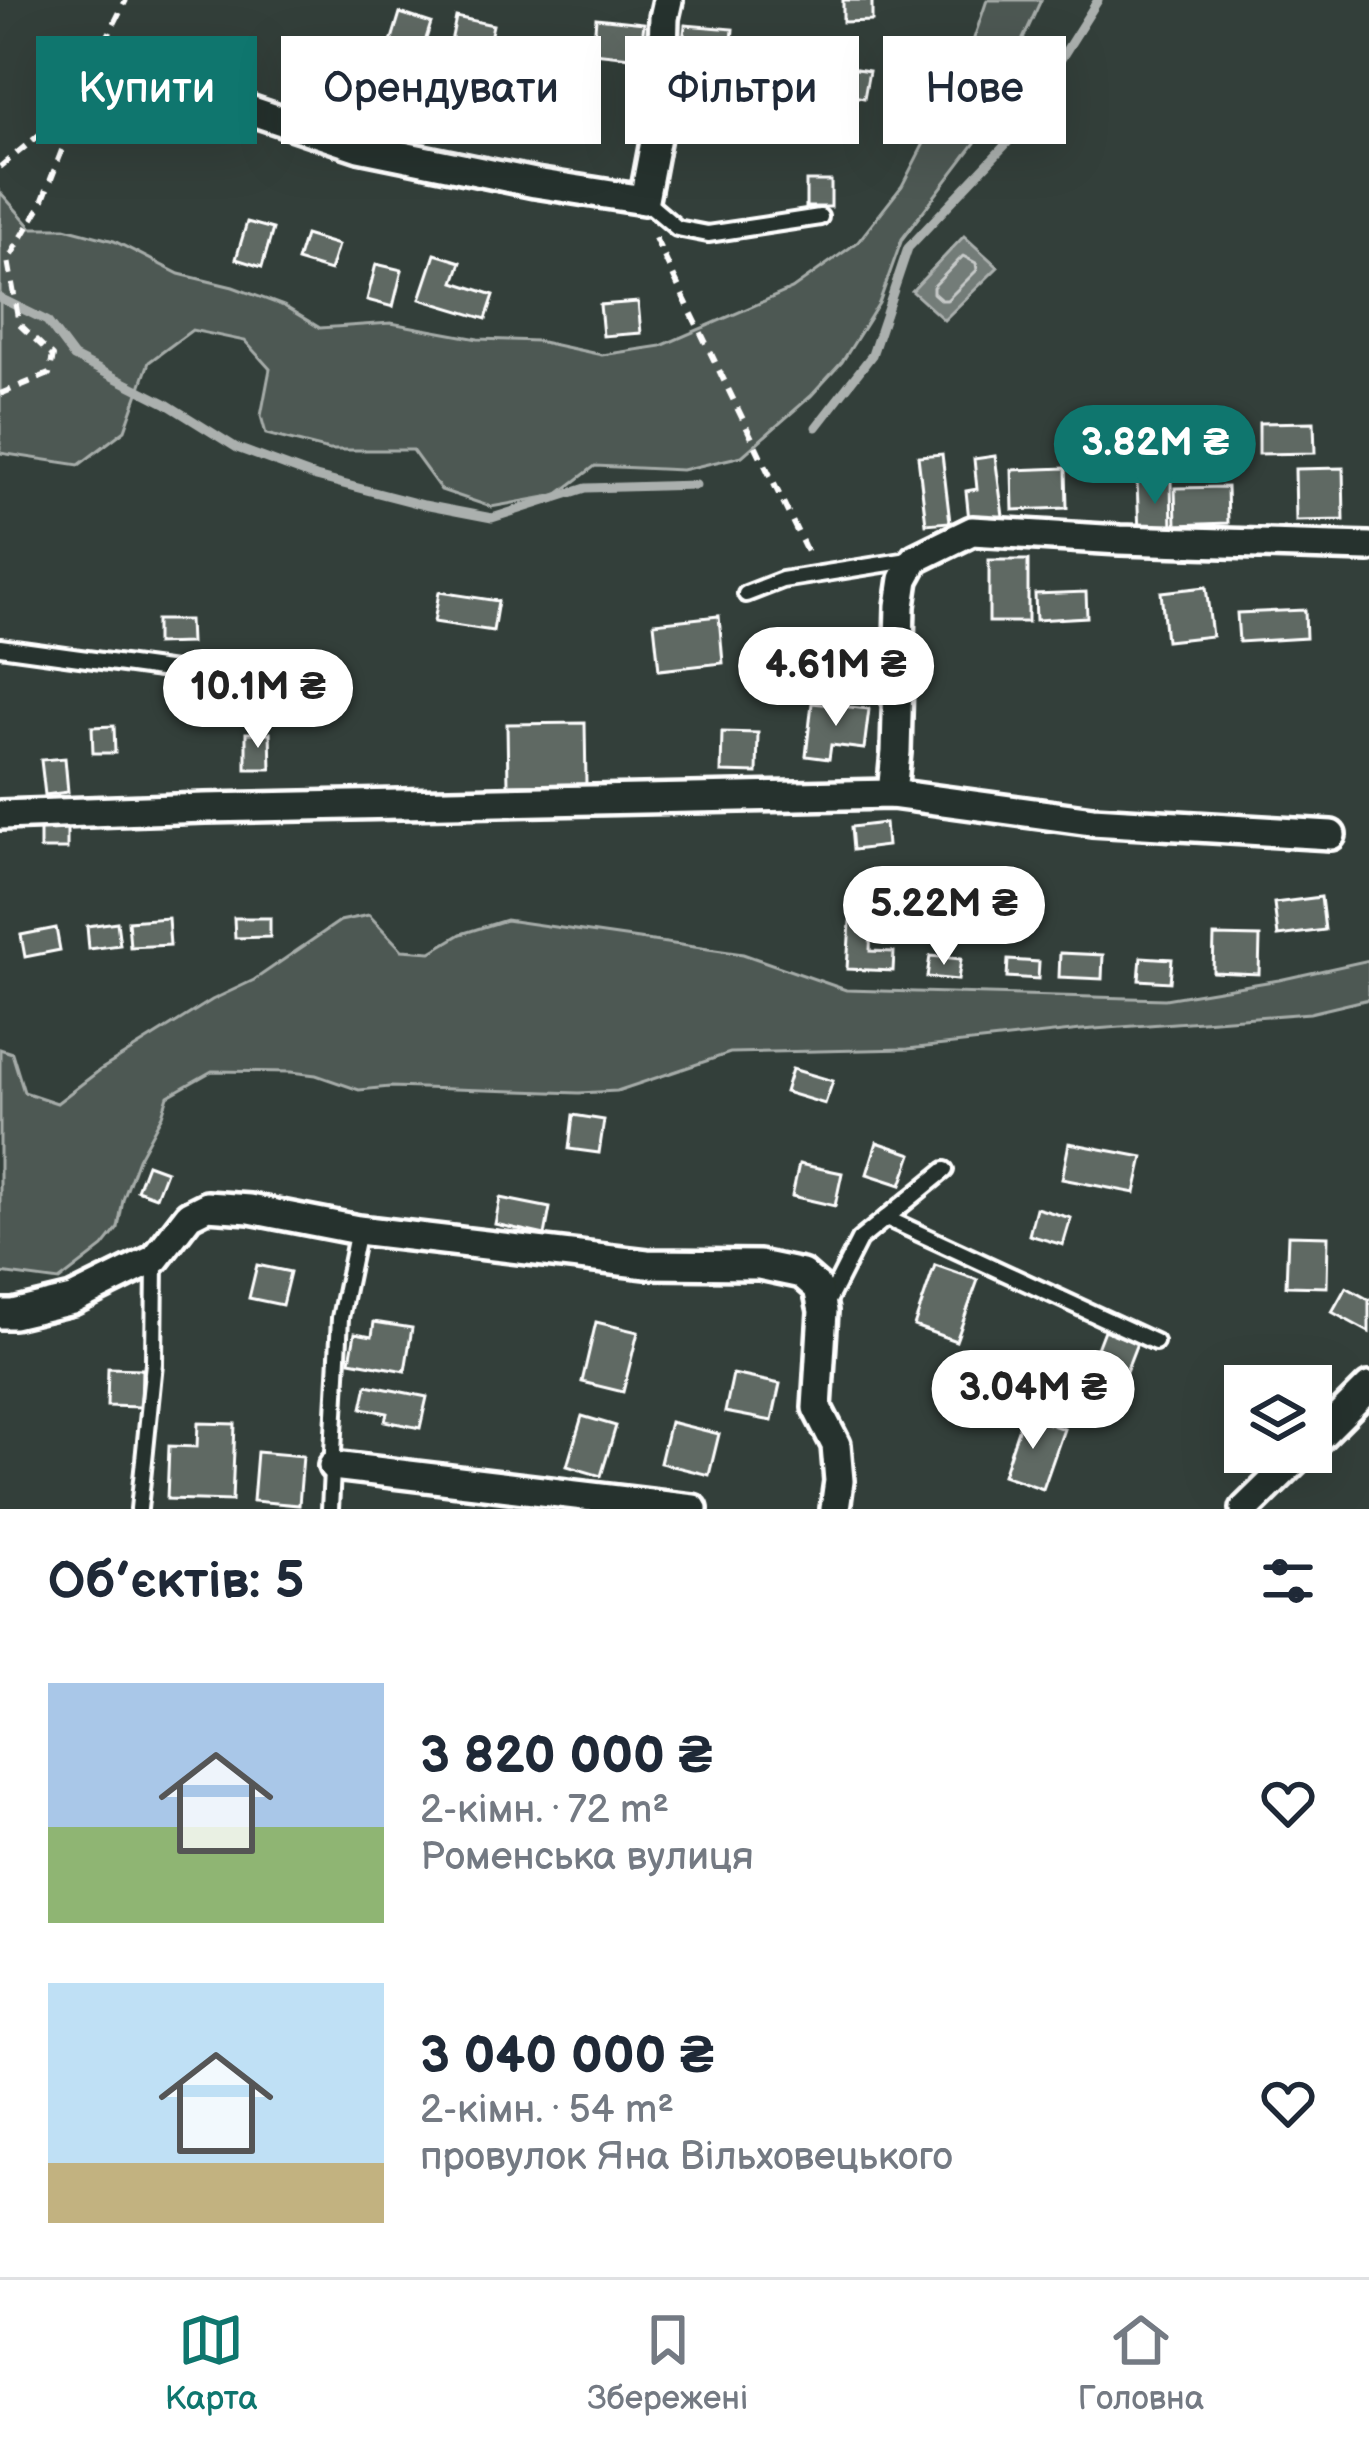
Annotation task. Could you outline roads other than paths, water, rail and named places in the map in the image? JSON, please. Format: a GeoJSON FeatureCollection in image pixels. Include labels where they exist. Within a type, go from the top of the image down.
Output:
{"type":"FeatureCollection","features":[{"type":"Feature","properties":{"kind":"street"},"geometry":{"type":"LineString","coordinates":[[257,113],[358,147],[644,200],[661,110],[668,0]]}},
{"type":"Feature","properties":{"kind":"street"},"geometry":{"type":"LineString","coordinates":[[892,794],[900,606],[904,579],[915,559],[971,531],[1369,547]]}},
{"type":"Feature","properties":{"kind":"street"},"geometry":{"type":"LineString","coordinates":[[0,815],[892,794],[1092,821],[1331,835]]}},
{"type":"Feature","properties":{"kind":"street"},"geometry":{"type":"LineString","coordinates":[[0,1314],[72,1300],[155,1259],[189,1215],[207,1206],[250,1209],[358,1230],[647,1264],[759,1265],[802,1274],[818,1288],[823,1311],[817,1408],[836,1445],[835,1509]]}},
{"type":"Feature","properties":{"kind":"street"},"geometry":{"type":"LineString","coordinates":[[1332,1423],[1369,1387]]}},
{"type":"Feature","properties":{"kind":"street"},"geometry":{"type":"LineString","coordinates":[[333,1466],[693,1509]]}},
{"type":"Feature","properties":{"kind":"street"},"geometry":{"type":"LineString","coordinates":[[1245,1509],[1282,1473]]}},
{"type":"Feature","properties":{"kind":"lane"},"geometry":{"type":"LineString","coordinates":[[644,200],[677,229],[708,234],[820,217]]}},
{"type":"Feature","properties":{"kind":"lane"},"geometry":{"type":"LineString","coordinates":[[746,594],[782,580],[915,559]]}},
{"type":"Feature","properties":{"kind":"lane"},"geometry":{"type":"LineString","coordinates":[[0,647],[196,674]]}},
{"type":"Feature","properties":{"kind":"lane"},"geometry":{"type":"LineString","coordinates":[[823,1311],[859,1240],[944,1170]]}},
{"type":"Feature","properties":{"kind":"lane"},"geometry":{"type":"LineString","coordinates":[[886,1218],[1155,1342]]}},
{"type":"Feature","properties":{"kind":"lane"},"geometry":{"type":"LineString","coordinates":[[330,1509],[340,1318],[358,1230]]}},
{"type":"Feature","properties":{"kind":"lane"},"geometry":{"type":"LineString","coordinates":[[139,1509],[154,1363],[155,1259]]}},
{"type":"Feature","properties":{"kind":"water"},"geometry":{"type":"Polygon","coordinates":[[[964,236],[998,267],[944,320],[912,291],[964,236]]]}},
{"type":"Feature","properties":{"kind":"waterway"},"geometry":{"type":"LineString","coordinates":[[816,427],[872,355],[908,248],[1010,140],[1098,0]]}},
{"type":"Feature","properties":{"kind":"waterway"},"geometry":{"type":"LineString","coordinates":[[0,298],[47,321],[74,357],[165,403],[237,448],[316,477],[492,518],[586,488],[696,485]]}}]}
